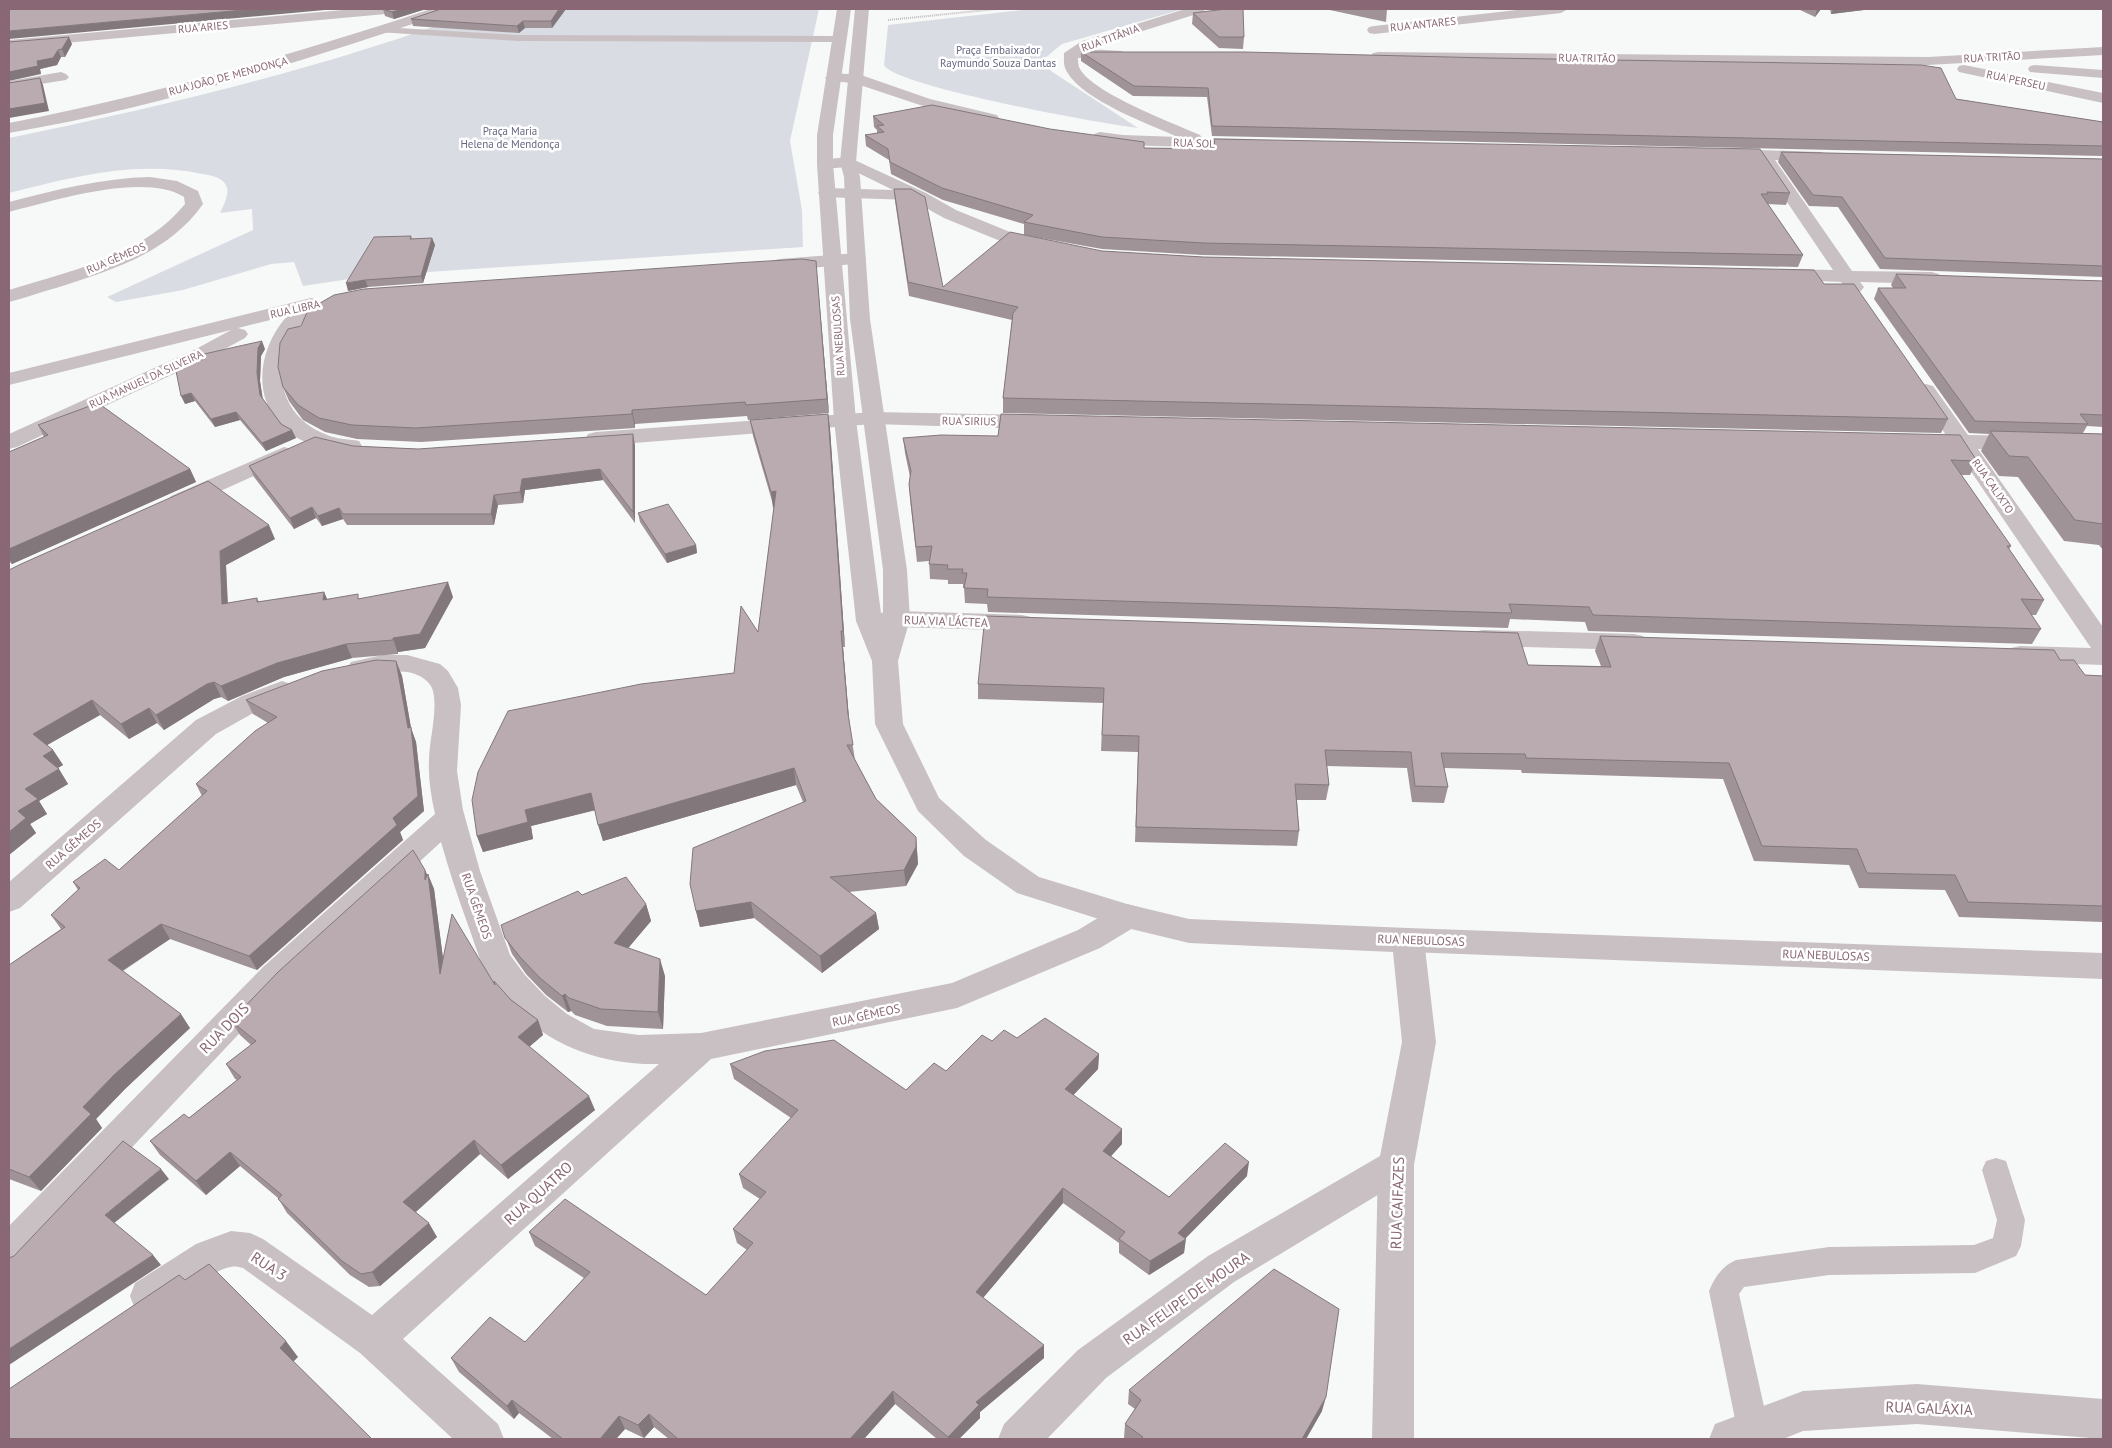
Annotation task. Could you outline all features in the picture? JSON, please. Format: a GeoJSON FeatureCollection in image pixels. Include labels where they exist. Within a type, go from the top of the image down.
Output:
{"type":"FeatureCollection","features":[{"type":"Feature","properties":{"kind":"street","name":"RUA ARIES"},"geometry":{"type":"LineString","coordinates":[[9,44],[397,9]]}},
{"type":"Feature","properties":{"kind":"street","name":"RUA JOÃO DE MENDONÇA"},"geometry":{"type":"LineString","coordinates":[[9,128],[124,104],[227,77],[444,9]]}},
{"type":"Feature","properties":{"kind":"street","name":"RUA NEBULOSAS"},"geometry":{"type":"LineString","coordinates":[[844,9],[825,135],[825,164],[834,261],[836,317],[844,420],[869,621],[885,660],[889,724],[928,804],[975,848],[1028,885],[1127,916],[1189,932],[2103,966]]}},
{"type":"Feature","properties":{"kind":"street","name":"RUA TITÂNIA"},"geometry":{"type":"LineString","coordinates":[[1198,9],[1087,44],[1071,53],[1070,62],[1074,72],[1087,85],[1119,104],[1206,143]]}},
{"type":"Feature","properties":{"kind":"street","name":"RUA ANTARES"},"geometry":{"type":"LineString","coordinates":[[1374,30],[1561,9]]}},
{"type":"Feature","properties":{"kind":"street","name":"RUA NEBULOSAS"},"geometry":{"type":"LineString","coordinates":[[861,16],[848,162],[852,177],[860,320],[894,570],[897,619],[885,660]]}},
{"type":"Feature","properties":{"kind":"street"},"geometry":{"type":"LineString","coordinates":[[2101,51],[2094,64],[2102,77]]}},
{"type":"Feature","properties":{"kind":"street","name":"RUA TRITÃO"},"geometry":{"type":"LineString","coordinates":[[1360,56],[1928,61],[2101,51]]}},
{"type":"Feature","properties":{"kind":"street"},"geometry":{"type":"LineString","coordinates":[[1071,53],[1131,54]]}},
{"type":"Feature","properties":{"kind":"street"},"geometry":{"type":"LineString","coordinates":[[1928,61],[2102,77]]}},
{"type":"Feature","properties":{"kind":"street","name":"RUA PERSEU"},"geometry":{"type":"LineString","coordinates":[[1928,61],[2103,98]]}},
{"type":"Feature","properties":{"kind":"street"},"geometry":{"type":"LineString","coordinates":[[9,85],[61,77]]}},
{"type":"Feature","properties":{"kind":"street"},"geometry":{"type":"LineString","coordinates":[[833,78],[856,78],[925,102],[1003,120]]}},
{"type":"Feature","properties":{"kind":"street","name":"RUA SOL"},"geometry":{"type":"LineString","coordinates":[[1086,135],[1123,140],[1266,145]]}},
{"type":"Feature","properties":{"kind":"street"},"geometry":{"type":"LineString","coordinates":[[1713,154],[1832,156]]}},
{"type":"Feature","properties":{"kind":"street"},"geometry":{"type":"LineString","coordinates":[[1762,155],[1863,300]]}},
{"type":"Feature","properties":{"kind":"street"},"geometry":{"type":"LineString","coordinates":[[825,164],[848,162],[920,196],[950,214],[1016,240],[1054,248]]}},
{"type":"Feature","properties":{"kind":"street","name":"RUA GÊMEOS"},"geometry":{"type":"LineString","coordinates":[[9,207],[91,189],[144,183],[168,184],[182,189],[192,196],[194,204],[179,223],[137,251],[73,276],[9,296]]}},
{"type":"Feature","properties":{"kind":"street"},"geometry":{"type":"LineString","coordinates":[[827,193],[920,196]]}},
{"type":"Feature","properties":{"kind":"street"},"geometry":{"type":"LineString","coordinates":[[764,266],[857,259]]}},
{"type":"Feature","properties":{"kind":"street"},"geometry":{"type":"LineString","coordinates":[[1758,274],[1946,279]]}},
{"type":"Feature","properties":{"kind":"street","name":"RUA LIBRA"},"geometry":{"type":"LineString","coordinates":[[9,380],[319,303],[290,324],[280,340],[273,356],[272,381],[276,403],[294,426],[317,439]]}},
{"type":"Feature","properties":{"kind":"street","name":"RUA MANUEL DA SILVEIRA"},"geometry":{"type":"LineString","coordinates":[[9,442],[203,353],[282,311]]}},
{"type":"Feature","properties":{"kind":"street","name":"RUA CALIXTO"},"geometry":{"type":"LineString","coordinates":[[1913,371],[2103,646]]}},
{"type":"Feature","properties":{"kind":"street","name":"RUA SIRIUS"},"geometry":{"type":"LineString","coordinates":[[572,441],[873,418],[1053,422]]}},
{"type":"Feature","properties":{"kind":"street"},"geometry":{"type":"LineString","coordinates":[[163,508],[317,439],[357,448],[376,449]]}},
{"type":"Feature","properties":{"kind":"street"},"geometry":{"type":"LineString","coordinates":[[1902,441],[2047,444]]}},
{"type":"Feature","properties":{"kind":"street","name":"RUA VIA LÁCTEA"},"geometry":{"type":"LineString","coordinates":[[869,621],[897,619],[1046,624]]}},
{"type":"Feature","properties":{"kind":"street"},"geometry":{"type":"LineString","coordinates":[[1455,637],[1655,643]]}},
{"type":"Feature","properties":{"kind":"street"},"geometry":{"type":"LineString","coordinates":[[1994,654],[2103,657]]}},
{"type":"Feature","properties":{"kind":"street","name":"RUA GÊMEOS"},"geometry":{"type":"LineString","coordinates":[[9,900],[206,727],[252,702],[318,678],[366,667],[403,663],[424,668],[438,678],[445,688],[446,710],[442,772],[469,887],[498,963],[532,1006],[576,1037],[616,1049],[660,1050],[701,1047],[957,995],[1089,939],[1127,916]]}},
{"type":"Feature","properties":{"kind":"street","name":"RUA DOIS"},"geometry":{"type":"LineString","coordinates":[[9,1252],[274,976],[451,816]]}},
{"type":"Feature","properties":{"kind":"street","name":"RUA CAIFAZES"},"geometry":{"type":"LineString","coordinates":[[1393,1439],[1396,1165],[1419,1042],[1408,940]]}},
{"type":"Feature","properties":{"kind":"street","name":"RUA QUATRO"},"geometry":{"type":"LineString","coordinates":[[374,1339],[701,1047]]}},
{"type":"Feature","properties":{"kind":"street","name":"RUA FELIPE DE MOURA"},"geometry":{"type":"LineString","coordinates":[[1019,1439],[1092,1364],[1214,1275],[1396,1165]]}},
{"type":"Feature","properties":{"kind":"street","name":"RUA 3"},"geometry":{"type":"LineString","coordinates":[[121,1315],[209,1256],[230,1249],[250,1252],[374,1339],[483,1439]]}},
{"type":"Feature","properties":{"kind":"street","name":"RUA GALÁXIA"},"geometry":{"type":"LineString","coordinates":[[1741,1434],[1803,1411],[1917,1404],[2103,1419]]}},
{"type":"Feature","properties":{"kind":"lane"},"geometry":{"type":"LineString","coordinates":[[381,30],[495,38],[838,39]]}},
{"type":"Feature","properties":{"kind":"lane"},"geometry":{"type":"LineString","coordinates":[[1741,1434],[1724,1291],[1736,1274],[1829,1261],[1975,1259],[1983,1256],[2006,1246],[2011,1220],[1996,1170]]}},
{"type":"Feature","properties":{"kind":"path"},"geometry":{"type":"LineString","coordinates":[[861,16],[997,9]]}},
{"type":"Feature","properties":{"kind":"green space","name":"Praça Maria Helena de Mendonça"},"geometry":{"type":"Polygon","coordinates":[[[482,9],[819,9],[790,141],[802,210],[803,247],[428,272],[356,278],[303,286],[294,262],[271,264],[183,290],[116,302],[107,297],[253,230],[252,209],[220,213],[227,194],[224,182],[209,175],[177,170],[153,169],[105,172],[9,193],[9,138],[189,98],[307,67],[424,30],[482,9]]]}},
{"type":"Feature","properties":{"kind":"green space","name":"Praça Embaixador Raymundo Souza Dantas"},"geometry":{"type":"Polygon","coordinates":[[[1031,9],[1183,9],[1062,44],[1045,58],[1051,71],[1138,128],[1086,120],[960,93],[896,74],[884,65],[888,25],[1031,9]]]}},
{"type":"Feature","properties":{"kind":"building"},"geometry":{"type":"Polygon","coordinates":[[[9,9],[254,9],[9,31],[9,9]]]}},
{"type":"Feature","properties":{"kind":"building"},"geometry":{"type":"Polygon","coordinates":[[[383,9],[402,9],[392,12],[383,9]]]}},
{"type":"Feature","properties":{"kind":"building"},"geometry":{"type":"Polygon","coordinates":[[[441,9],[559,9],[551,21],[523,21],[517,26],[411,19],[441,9]]]}},
{"type":"Feature","properties":{"kind":"building"},"geometry":{"type":"Polygon","coordinates":[[[1243,9],[1244,37],[1219,37],[1193,13],[1243,9]]]}},
{"type":"Feature","properties":{"kind":"building"},"geometry":{"type":"Polygon","coordinates":[[[69,37],[62,49],[58,50],[53,58],[37,61],[38,66],[9,72],[9,42],[69,37]]]}},
{"type":"Feature","properties":{"kind":"building"},"geometry":{"type":"Polygon","coordinates":[[[1081,52],[1245,52],[1921,65],[1941,68],[1956,99],[2103,122],[2103,146],[1212,126],[1208,88],[1134,86],[1081,52]]]}},
{"type":"Feature","properties":{"kind":"building"},"geometry":{"type":"Polygon","coordinates":[[[40,78],[45,103],[9,109],[9,83],[40,78]]]}},
{"type":"Feature","properties":{"kind":"building"},"geometry":{"type":"Polygon","coordinates":[[[932,105],[1050,129],[1144,142],[1144,148],[1215,149],[1214,139],[1760,149],[1790,193],[1767,192],[1768,194],[1761,194],[1803,255],[1203,243],[1102,237],[1024,222],[1033,215],[942,188],[890,162],[888,149],[865,135],[884,132],[877,126],[884,125],[873,116],[932,105]]]}},
{"type":"Feature","properties":{"kind":"building"},"geometry":{"type":"Polygon","coordinates":[[[1781,152],[2103,159],[2103,266],[1885,258],[1842,197],[1813,195],[1781,152]]]}},
{"type":"Feature","properties":{"kind":"building"},"geometry":{"type":"Polygon","coordinates":[[[894,189],[911,189],[925,197],[943,287],[1010,232],[1102,251],[1203,257],[1814,270],[1824,284],[1854,284],[1948,419],[1003,398],[1013,313],[1018,307],[908,282],[894,189]]]}},
{"type":"Feature","properties":{"kind":"building"},"geometry":{"type":"Polygon","coordinates":[[[411,236],[410,239],[432,238],[421,276],[346,283],[374,237],[411,236]]]}},
{"type":"Feature","properties":{"kind":"building"},"geometry":{"type":"Polygon","coordinates":[[[802,259],[816,261],[827,399],[746,405],[745,402],[632,410],[632,414],[416,428],[352,425],[319,418],[298,405],[283,387],[278,367],[280,343],[288,329],[301,326],[308,310],[334,295],[364,289],[802,259]]]}},
{"type":"Feature","properties":{"kind":"building"},"geometry":{"type":"Polygon","coordinates":[[[1896,274],[2103,281],[2103,415],[2080,414],[2088,424],[1975,421],[1878,288],[1906,288],[1896,274]]]}},
{"type":"Feature","properties":{"kind":"building"},"geometry":{"type":"Polygon","coordinates":[[[262,341],[258,348],[257,373],[260,395],[281,424],[292,430],[262,443],[236,412],[211,419],[191,393],[181,396],[175,366],[205,359],[204,354],[262,341]]]}},
{"type":"Feature","properties":{"kind":"building"},"geometry":{"type":"Polygon","coordinates":[[[98,403],[190,469],[9,549],[9,452],[48,435],[38,425],[98,403]]]}},
{"type":"Feature","properties":{"kind":"building"},"geometry":{"type":"Polygon","coordinates":[[[828,414],[843,631],[841,631],[848,714],[853,745],[847,745],[876,799],[916,837],[916,847],[904,870],[830,877],[876,913],[820,956],[751,902],[696,911],[690,884],[693,848],[806,801],[794,768],[598,825],[591,793],[525,810],[528,822],[477,836],[472,800],[478,772],[508,711],[641,684],[734,673],[741,606],[758,632],[776,491],[771,492],[750,420],[828,414]]]}},
{"type":"Feature","properties":{"kind":"building"},"geometry":{"type":"Polygon","coordinates":[[[1001,414],[1960,435],[1977,461],[1951,460],[2011,546],[2007,546],[2044,600],[2021,599],[2041,629],[1593,615],[1589,607],[1509,604],[1512,613],[987,597],[988,589],[964,588],[967,573],[962,573],[963,569],[947,569],[948,565],[929,564],[932,546],[916,547],[909,484],[911,471],[903,438],[941,435],[998,436],[1001,414]]]}},
{"type":"Feature","properties":{"kind":"building"},"geometry":{"type":"Polygon","coordinates":[[[1990,431],[2103,434],[2103,524],[2075,520],[2028,457],[2009,456],[1990,431]]]}},
{"type":"Feature","properties":{"kind":"building"},"geometry":{"type":"Polygon","coordinates":[[[633,434],[633,512],[600,469],[522,479],[520,492],[494,495],[491,514],[343,514],[339,508],[318,516],[312,507],[290,518],[249,466],[315,437],[353,446],[418,449],[633,434]]]}},
{"type":"Feature","properties":{"kind":"building"},"geometry":{"type":"Polygon","coordinates":[[[208,481],[269,525],[220,551],[222,604],[257,598],[257,602],[324,592],[323,600],[358,594],[358,599],[448,582],[420,634],[393,638],[393,640],[346,644],[277,663],[221,686],[214,682],[207,684],[156,715],[149,708],[121,724],[92,700],[33,734],[53,750],[43,756],[59,769],[25,789],[38,799],[18,811],[26,818],[9,832],[9,570],[208,481]]]}},
{"type":"Feature","properties":{"kind":"building"},"geometry":{"type":"Polygon","coordinates":[[[668,504],[696,545],[665,554],[638,513],[668,504]]]}},
{"type":"Feature","properties":{"kind":"building"},"geometry":{"type":"Polygon","coordinates":[[[985,616],[1518,633],[1528,665],[1611,667],[1600,636],[2054,650],[2060,660],[2074,660],[2085,675],[2103,676],[2103,906],[1968,902],[1955,875],[1867,873],[1857,849],[1762,846],[1729,763],[1526,758],[1525,754],[1441,753],[1448,787],[1415,786],[1411,752],[1325,750],[1329,785],[1295,784],[1299,831],[1136,827],[1139,736],[1102,735],[1104,688],[978,684],[985,616]]]}},
{"type":"Feature","properties":{"kind":"building"},"geometry":{"type":"Polygon","coordinates":[[[376,660],[396,661],[408,728],[411,727],[418,796],[393,818],[397,825],[249,956],[161,924],[108,960],[181,1014],[114,1075],[83,1107],[91,1114],[29,1177],[9,1169],[9,965],[65,927],[51,915],[80,888],[73,882],[105,859],[119,870],[207,791],[196,784],[255,731],[277,717],[246,700],[322,671],[376,660]]]}},
{"type":"Feature","properties":{"kind":"building"},"geometry":{"type":"Polygon","coordinates":[[[413,850],[425,870],[425,880],[428,874],[440,974],[452,914],[495,985],[494,981],[511,1000],[538,1020],[518,1037],[589,1096],[501,1165],[474,1140],[403,1202],[429,1223],[372,1272],[361,1274],[342,1261],[278,1199],[282,1195],[230,1152],[196,1181],[150,1141],[184,1114],[189,1118],[241,1077],[226,1064],[256,1041],[231,1021],[278,972],[413,850]]]}},
{"type":"Feature","properties":{"kind":"building"},"geometry":{"type":"Polygon","coordinates":[[[626,877],[646,904],[614,943],[660,959],[658,1012],[601,1009],[569,998],[565,994],[562,996],[540,978],[520,957],[505,938],[501,925],[578,891],[582,895],[626,877]]]}},
{"type":"Feature","properties":{"kind":"building"},"geometry":{"type":"Polygon","coordinates":[[[1045,1018],[1099,1054],[1065,1089],[1122,1129],[1103,1151],[1169,1197],[1225,1143],[1249,1162],[1178,1233],[1186,1239],[1150,1261],[1119,1239],[1125,1232],[1063,1188],[976,1292],[1044,1345],[976,1402],[979,1405],[948,1437],[893,1391],[850,1439],[678,1439],[649,1414],[638,1425],[619,1416],[600,1439],[563,1439],[512,1400],[507,1406],[451,1358],[490,1317],[525,1342],[590,1272],[529,1232],[565,1199],[706,1295],[753,1243],[733,1229],[766,1192],[739,1174],[798,1110],[730,1064],[765,1051],[834,1040],[906,1090],[934,1063],[946,1071],[982,1035],[992,1041],[1004,1030],[1017,1038],[1045,1018]]]}},
{"type":"Feature","properties":{"kind":"building"},"geometry":{"type":"Polygon","coordinates":[[[123,1141],[161,1169],[105,1215],[153,1255],[9,1349],[9,1258],[14,1256],[123,1141]]]}},
{"type":"Feature","properties":{"kind":"building"},"geometry":{"type":"Polygon","coordinates":[[[209,1264],[286,1341],[280,1348],[372,1439],[9,1439],[9,1389],[179,1275],[185,1280],[209,1264]]]}},
{"type":"Feature","properties":{"kind":"building"},"geometry":{"type":"Polygon","coordinates":[[[1274,1269],[1339,1309],[1326,1397],[1302,1439],[1141,1439],[1143,1437],[1125,1424],[1141,1400],[1129,1390],[1274,1269]]]}}]}
